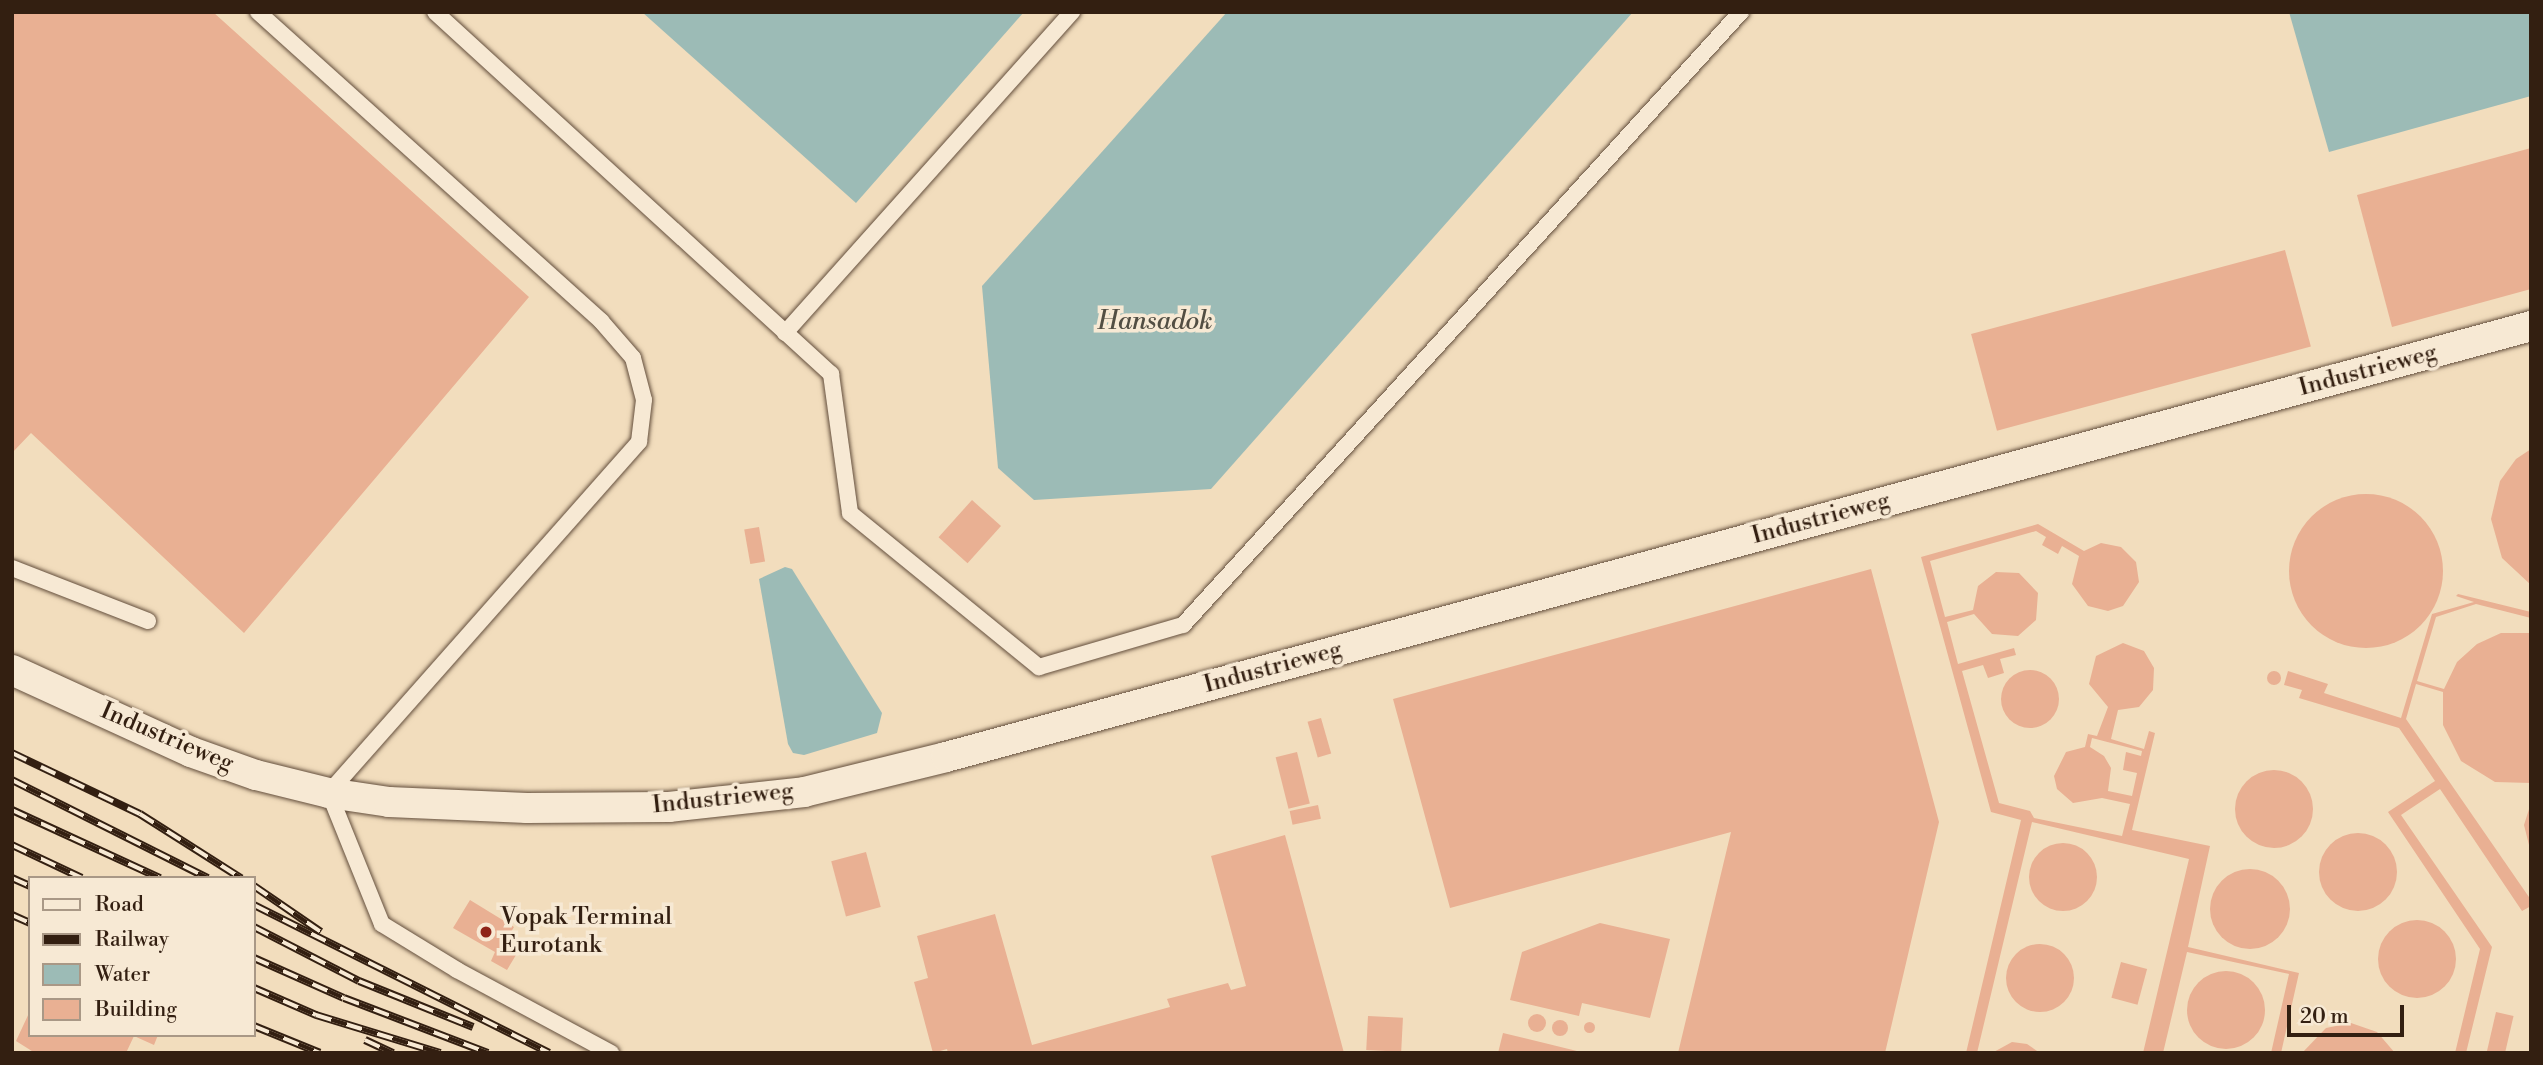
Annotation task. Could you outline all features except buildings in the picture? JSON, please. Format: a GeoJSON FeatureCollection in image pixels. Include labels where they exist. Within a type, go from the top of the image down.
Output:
{"type":"FeatureCollection","features":[{"type":"Feature","properties":{"kind":"street","name":"Industrieweg"},"geometry":{"type":"LineString","coordinates":[[12,670],[191,752],[256,775],[329,793],[389,802],[527,808],[669,807],[804,792],[946,757],[2531,327]]}},
{"type":"Feature","properties":{"kind":"lane"},"geometry":{"type":"LineString","coordinates":[[258,12],[601,321],[633,358],[644,400],[639,442],[329,793],[382,924],[611,1053]]}},
{"type":"Feature","properties":{"kind":"lane"},"geometry":{"type":"LineString","coordinates":[[435,12],[831,374],[850,513],[1039,667],[1183,625],[1741,12]]}},
{"type":"Feature","properties":{"kind":"lane"},"geometry":{"type":"LineString","coordinates":[[785,333],[1072,12]]}},
{"type":"Feature","properties":{"kind":"lane"},"geometry":{"type":"LineString","coordinates":[[12,568],[148,621]]}},
{"type":"Feature","properties":{"kind":"water"},"geometry":{"type":"Polygon","coordinates":[[[642,12],[1024,12],[856,203],[642,12]]]}},
{"type":"Feature","properties":{"kind":"water","name":"Hansadok"},"geometry":{"type":"Polygon","coordinates":[[[1227,12],[1633,12],[1211,489],[1034,500],[998,468],[982,286],[1227,12]]]}},
{"type":"Feature","properties":{"kind":"water"},"geometry":{"type":"Polygon","coordinates":[[[2289,12],[2531,12],[2531,96],[2329,152],[2289,12]]]}},
{"type":"Feature","properties":{"kind":"water"},"geometry":{"type":"Polygon","coordinates":[[[785,567],[792,569],[882,713],[877,733],[804,755],[793,753],[788,744],[759,579],[785,567]]]}},
{"type":"Feature","properties":{"kind":"railway"},"geometry":{"type":"LineString","coordinates":[[12,753],[140,814],[238,876]]}},
{"type":"Feature","properties":{"kind":"railway"},"geometry":{"type":"LineString","coordinates":[[12,780],[204,876]]}},
{"type":"Feature","properties":{"kind":"railway"},"geometry":{"type":"LineString","coordinates":[[12,810],[156,876]]}},
{"type":"Feature","properties":{"kind":"railway"},"geometry":{"type":"LineString","coordinates":[[12,845],[78,876]]}},
{"type":"Feature","properties":{"kind":"railway"},"geometry":{"type":"LineString","coordinates":[[12,878],[28,885]]}},
{"type":"Feature","properties":{"kind":"railway"},"geometry":{"type":"LineString","coordinates":[[256,887],[321,932]]}},
{"type":"Feature","properties":{"kind":"railway"},"geometry":{"type":"LineString","coordinates":[[256,906],[549,1053]]}},
{"type":"Feature","properties":{"kind":"railway"},"geometry":{"type":"LineString","coordinates":[[12,915],[28,922]]}},
{"type":"Feature","properties":{"kind":"railway"},"geometry":{"type":"LineString","coordinates":[[256,928],[359,981],[473,1027]]}},
{"type":"Feature","properties":{"kind":"railway"},"geometry":{"type":"LineString","coordinates":[[256,959],[344,998],[488,1053]]}},
{"type":"Feature","properties":{"kind":"railway"},"geometry":{"type":"LineString","coordinates":[[256,989],[316,1015],[440,1053]]}},
{"type":"Feature","properties":{"kind":"railway"},"geometry":{"type":"LineString","coordinates":[[256,1027],[320,1053]]}},
{"type":"Feature","properties":{"kind":"railway"},"geometry":{"type":"LineString","coordinates":[[365,1040],[393,1053]]}},
{"type":"Feature","properties":{"kind":"place","name":"Vopak Terminal Eurotank"},"geometry":{"type":"Point","coordinates":[486,932]}}]}
